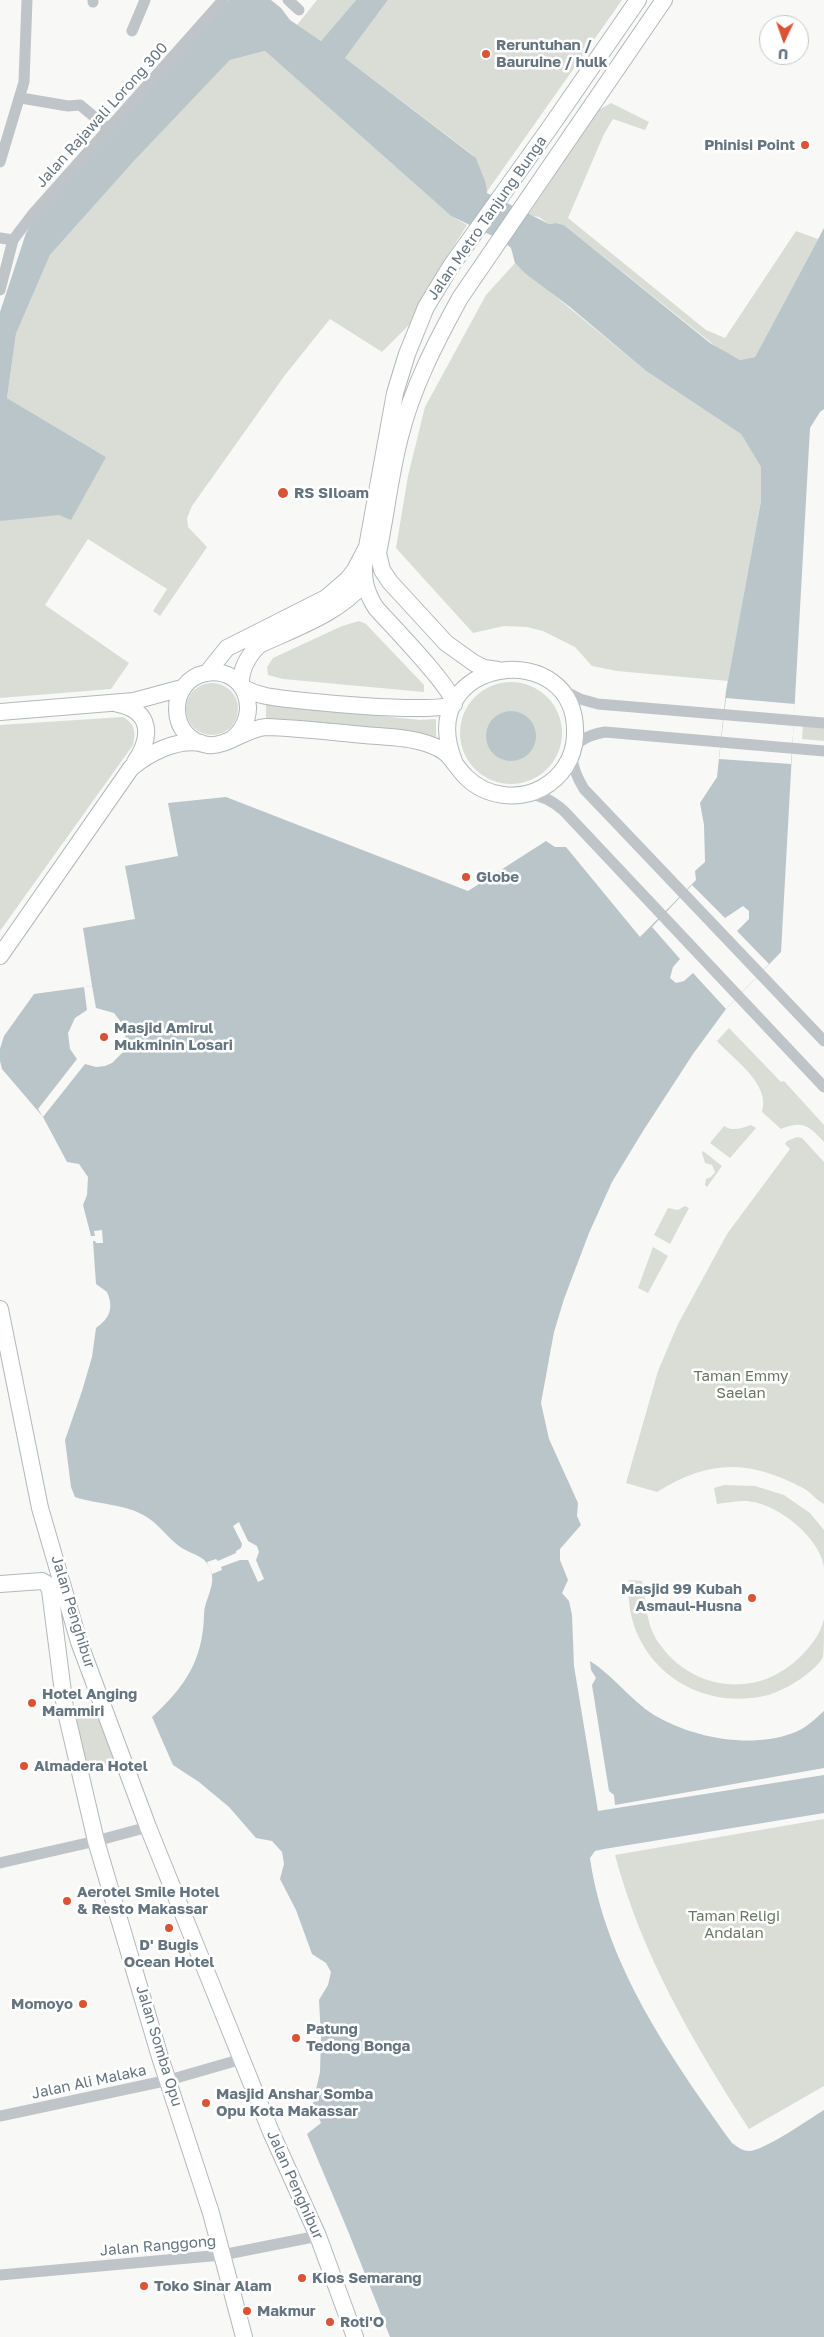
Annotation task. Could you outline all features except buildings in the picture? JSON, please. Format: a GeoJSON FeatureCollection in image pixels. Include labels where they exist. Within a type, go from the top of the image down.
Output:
{"type":"FeatureCollection","features":[{"type":"Feature","properties":{"kind":"main road","name":"Jalan Metro Tanjung Bunga"},"geometry":{"type":"LineString","coordinates":[[207,673],[227,648],[311,606],[339,589],[356,570],[367,547],[384,444],[395,392],[418,325],[436,287],[638,0]]}},
{"type":"Feature","properties":{"kind":"main road","name":"Jalan Metro Tanjung Bunga"},"geometry":{"type":"LineString","coordinates":[[498,670],[479,666],[446,643],[390,582],[382,570],[378,553],[400,436],[419,381],[437,340],[460,298],[664,0]]}},
{"type":"Feature","properties":{"kind":"main road"},"geometry":{"type":"LineString","coordinates":[[367,547],[363,570],[364,583],[376,608],[430,668],[452,697],[454,704]]}},
{"type":"Feature","properties":{"kind":"main road"},"geometry":{"type":"LineString","coordinates":[[232,739],[242,730],[249,711],[247,698],[241,686],[244,668],[253,651],[260,645],[338,606],[354,596],[364,583]]}},
{"type":"Feature","properties":{"kind":"main road"},"geometry":{"type":"LineString","coordinates":[[131,768],[150,754],[180,744],[218,744],[249,730],[266,727],[404,738],[443,750],[466,777],[490,792],[508,796],[528,794],[546,786],[556,778],[570,760],[573,749],[574,720],[567,700],[556,686],[541,676],[524,670],[498,670],[472,682],[454,704],[448,733],[454,761]]}},
{"type":"Feature","properties":{"kind":"main road"},"geometry":{"type":"LineString","coordinates":[[0,712],[134,701],[182,688],[200,674],[207,673],[222,674],[241,686],[267,696],[417,710],[444,708],[454,704]]}},
{"type":"Feature","properties":{"kind":"main road"},"geometry":{"type":"LineString","coordinates":[[182,688],[176,702],[177,717],[183,730],[201,743]]}},
{"type":"Feature","properties":{"kind":"main road"},"geometry":{"type":"LineString","coordinates":[[0,956],[131,768],[144,746],[146,728],[144,719],[136,710],[116,703]]}},
{"type":"Feature","properties":{"kind":"main road","name":"Jalan Penghibur"},"geometry":{"type":"LineString","coordinates":[[0,1310],[46,1529],[54,1550],[60,1581],[79,1642],[148,1827],[275,2140],[318,2236],[355,2337]]}},
{"type":"Feature","properties":{"kind":"main road","name":"Jalan Penghibur"},"geometry":{"type":"LineString","coordinates":[[42,1581],[48,1570],[45,1554],[46,1529]]}},
{"type":"Feature","properties":{"kind":"main road"},"geometry":{"type":"LineString","coordinates":[[0,1584],[42,1581]]}},
{"type":"Feature","properties":{"kind":"main road","name":"Jalan Somba Opu"},"geometry":{"type":"LineString","coordinates":[[42,1581],[47,1584],[50,1590],[65,1708],[96,1841],[160,2057],[211,2213],[244,2337]]}},
{"type":"Feature","properties":{"kind":"street"},"geometry":{"type":"LineString","coordinates":[[0,162],[21,98],[24,82],[27,0]]}},
{"type":"Feature","properties":{"kind":"street"},"geometry":{"type":"LineString","coordinates":[[132,31],[145,0]]}},
{"type":"Feature","properties":{"kind":"street","name":"Jalan Rajawali Lorong 300"},"geometry":{"type":"LineString","coordinates":[[13,240],[32,215],[223,0]]}},
{"type":"Feature","properties":{"kind":"street"},"geometry":{"type":"LineString","coordinates":[[288,0],[300,10]]}},
{"type":"Feature","properties":{"kind":"street"},"geometry":{"type":"LineString","coordinates":[[21,98],[68,106],[80,105],[109,129]]}},
{"type":"Feature","properties":{"kind":"street"},"geometry":{"type":"LineString","coordinates":[[0,238],[13,240],[0,290]]}},
{"type":"Feature","properties":{"kind":"street"},"geometry":{"type":"LineString","coordinates":[[556,686],[567,694],[598,704],[824,722]]}},
{"type":"Feature","properties":{"kind":"street"},"geometry":{"type":"LineString","coordinates":[[824,751],[605,732],[580,740],[573,749],[575,771],[584,789],[824,1041]]}},
{"type":"Feature","properties":{"kind":"street"},"geometry":{"type":"LineString","coordinates":[[528,794],[535,794],[549,800],[564,811],[824,1087]]}},
{"type":"Feature","properties":{"kind":"street"},"geometry":{"type":"LineString","coordinates":[[0,1862],[96,1841],[148,1827]]}},
{"type":"Feature","properties":{"kind":"street","name":"Jalan Ali Malaka"},"geometry":{"type":"LineString","coordinates":[[0,2116],[169,2080],[242,2059]]}},
{"type":"Feature","properties":{"kind":"street","name":"Jalan Ranggong"},"geometry":{"type":"LineString","coordinates":[[0,2275],[222,2255],[318,2236]]}},
{"type":"Feature","properties":{"kind":"green space"},"geometry":{"type":"Polygon","coordinates":[[[317,0],[356,0],[321,41],[297,25],[317,0]]]}},
{"type":"Feature","properties":{"kind":"green space"},"geometry":{"type":"Polygon","coordinates":[[[388,0],[622,0],[486,193],[483,175],[473,155],[345,58],[388,0]]]}},
{"type":"Feature","properties":{"kind":"green space"},"geometry":{"type":"Polygon","coordinates":[[[265,51],[451,216],[467,225],[421,298],[411,323],[382,352],[330,319],[285,375],[192,506],[187,518],[188,527],[207,547],[160,616],[153,611],[167,589],[88,539],[45,605],[129,663],[111,689],[0,698],[0,521],[5,520],[106,457],[7,398],[16,334],[50,255],[134,161],[230,60],[265,51]]]}},
{"type":"Feature","properties":{"kind":"green space"},"geometry":{"type":"Polygon","coordinates":[[[611,103],[649,122],[645,130],[613,119],[604,134],[568,218],[706,330],[725,338],[796,231],[818,239],[755,357],[740,360],[719,349],[564,225],[549,224],[539,217],[528,215],[597,111],[611,103]]]}},
{"type":"Feature","properties":{"kind":"green space"},"geometry":{"type":"Polygon","coordinates":[[[515,263],[646,371],[741,434],[761,467],[761,501],[728,681],[617,671],[592,666],[575,647],[543,631],[527,627],[504,626],[473,633],[396,548],[408,476],[425,407],[486,295],[515,263]]]}},
{"type":"Feature","properties":{"kind":"green space"},"geometry":{"type":"Polygon","coordinates":[[[359,621],[366,624],[424,685],[424,692],[283,679],[268,675],[267,667],[273,658],[342,626],[359,621]]]}},
{"type":"Feature","properties":{"kind":"green space"},"geometry":{"type":"Polygon","coordinates":[[[511,682],[531,685],[540,690],[554,704],[559,713],[562,733],[559,753],[554,762],[540,776],[531,781],[511,784],[491,781],[482,776],[468,762],[463,753],[460,733],[463,713],[468,704],[482,690],[491,685],[511,682]]]}},
{"type":"Feature","properties":{"kind":"green space"},"geometry":{"type":"Polygon","coordinates":[[[207,683],[217,683],[227,687],[234,694],[238,709],[234,724],[227,731],[217,735],[207,735],[197,731],[190,724],[186,714],[186,704],[190,694],[197,687],[207,683]]]}},
{"type":"Feature","properties":{"kind":"green space"},"geometry":{"type":"Polygon","coordinates":[[[266,704],[420,720],[436,719],[436,737],[368,727],[266,719],[266,704]]]}},
{"type":"Feature","properties":{"kind":"green space"},"geometry":{"type":"Polygon","coordinates":[[[123,717],[130,722],[134,729],[133,745],[0,931],[0,725],[123,717]]]}},
{"type":"Feature","properties":{"kind":"green space"},"geometry":{"type":"Polygon","coordinates":[[[803,726],[824,728],[824,741],[802,739],[803,726]]]}},
{"type":"Feature","properties":{"kind":"green space"},"geometry":{"type":"Polygon","coordinates":[[[729,1028],[781,1082],[784,1081],[824,1125],[824,1142],[810,1128],[805,1126],[795,1125],[781,1129],[762,1112],[761,1092],[756,1082],[741,1064],[717,1041],[729,1028]]]}},
{"type":"Feature","properties":{"kind":"green space"},"geometry":{"type":"Polygon","coordinates":[[[751,1125],[756,1128],[730,1158],[710,1143],[724,1126],[734,1129],[751,1125]]]}},
{"type":"Feature","properties":{"kind":"green space","name":"Taman Emmy Saelan"},"geometry":{"type":"Polygon","coordinates":[[[797,1137],[802,1138],[824,1162],[824,1504],[806,1490],[783,1479],[747,1468],[712,1469],[677,1481],[657,1492],[626,1483],[658,1371],[678,1324],[727,1234],[790,1149],[785,1144],[787,1141],[797,1137]]]}},
{"type":"Feature","properties":{"kind":"green space"},"geometry":{"type":"Polygon","coordinates":[[[703,1151],[722,1166],[707,1187],[705,1185],[706,1179],[715,1172],[712,1165],[705,1163],[703,1151]]]}},
{"type":"Feature","properties":{"kind":"green space"},"geometry":{"type":"Polygon","coordinates":[[[685,1206],[689,1208],[670,1244],[654,1235],[668,1208],[678,1210],[685,1206]]]}},
{"type":"Feature","properties":{"kind":"green space"},"geometry":{"type":"Polygon","coordinates":[[[653,1247],[668,1256],[648,1293],[638,1288],[653,1247]]]}},
{"type":"Feature","properties":{"kind":"green space"},"geometry":{"type":"Polygon","coordinates":[[[724,1485],[755,1486],[784,1495],[810,1513],[824,1530],[824,1567],[821,1556],[814,1544],[805,1533],[782,1514],[769,1507],[744,1501],[717,1504],[714,1488],[724,1485]]]}},
{"type":"Feature","properties":{"kind":"green space"},"geometry":{"type":"Polygon","coordinates":[[[629,1580],[642,1581],[649,1623],[661,1646],[675,1661],[691,1673],[709,1681],[747,1684],[766,1679],[784,1670],[800,1657],[811,1644],[818,1635],[824,1619],[823,1657],[801,1679],[772,1694],[737,1699],[711,1695],[687,1686],[666,1672],[649,1654],[637,1632],[630,1607],[629,1580]]]}},
{"type":"Feature","properties":{"kind":"green space"},"geometry":{"type":"Polygon","coordinates":[[[96,1710],[116,1762],[87,1771],[71,1718],[96,1710]]]}},
{"type":"Feature","properties":{"kind":"green space","name":"Taman Religi Andalan"},"geometry":{"type":"Polygon","coordinates":[[[824,1819],[824,2086],[749,2129],[689,2031],[654,1963],[626,1892],[615,1855],[824,1819]]]}},
{"type":"Feature","properties":{"kind":"shaded area"},"geometry":{"type":"Polygon","coordinates":[[[229,0],[271,0],[281,8],[290,20],[321,41],[356,0],[388,0],[345,58],[476,158],[485,180],[487,193],[549,224],[564,225],[710,343],[740,360],[755,357],[824,228],[824,409],[810,428],[781,952],[726,1009],[693,1054],[612,1182],[589,1233],[564,1299],[554,1332],[541,1403],[549,1439],[578,1503],[577,1516],[581,1525],[560,1549],[560,1560],[568,1580],[562,1593],[569,1601],[572,1615],[574,1666],[598,1811],[824,1775],[824,1813],[604,1849],[595,1851],[590,1858],[598,1897],[610,1935],[625,1972],[664,2043],[732,2143],[744,2150],[756,2150],[824,2110],[824,2337],[390,2337],[307,2134],[321,2123],[313,2103],[320,2072],[319,2000],[328,1985],[331,1972],[326,1963],[312,1954],[296,1910],[280,1879],[284,1864],[282,1852],[272,1841],[256,1838],[229,1807],[199,1782],[173,1765],[152,1717],[174,1695],[190,1672],[196,1659],[203,1631],[204,1610],[212,1585],[210,1568],[203,1559],[179,1546],[145,1516],[119,1506],[75,1497],[71,1487],[65,1440],[92,1357],[96,1328],[105,1320],[110,1308],[107,1292],[96,1284],[93,1241],[103,1243],[102,1230],[94,1231],[95,1236],[91,1236],[83,1205],[87,1195],[88,1177],[79,1164],[67,1162],[43,1117],[2,1069],[0,1049],[4,1036],[34,994],[92,986],[83,928],[135,919],[125,866],[178,856],[168,803],[226,797],[468,891],[546,841],[555,847],[566,847],[640,937],[696,880],[695,871],[705,862],[704,825],[700,803],[717,777],[726,691],[761,501],[761,467],[741,434],[646,371],[570,307],[526,274],[515,263],[511,248],[503,241],[451,216],[265,51],[230,60],[134,161],[50,255],[16,334],[7,398],[106,457],[71,520],[59,515],[0,521],[0,312],[26,233],[36,216],[229,0]]]}},
{"type":"Feature","properties":{"kind":"shaded area"},"geometry":{"type":"Polygon","coordinates":[[[506,711],[516,711],[529,718],[536,731],[536,741],[529,754],[516,761],[506,761],[497,757],[490,750],[486,741],[486,731],[490,722],[497,715],[506,711]]]}},
{"type":"Feature","properties":{"kind":"shaded area"},"geometry":{"type":"Polygon","coordinates":[[[590,1661],[654,1715],[686,1730],[722,1739],[759,1740],[776,1738],[802,1729],[824,1711],[824,1768],[615,1805],[614,1795],[609,1791],[592,1685],[596,1678],[591,1670],[590,1661]]]}},
{"type":"Feature","properties":{"kind":"pier"},"geometry":{"type":"Polygon","coordinates":[[[726,698],[795,704],[791,764],[719,759],[726,698]]]}},
{"type":"Feature","properties":{"kind":"pier"},"geometry":{"type":"Polygon","coordinates":[[[692,885],[725,918],[743,906],[749,911],[749,919],[737,931],[769,964],[726,1009],[693,973],[684,981],[676,983],[670,978],[673,967],[680,959],[652,927],[692,885]]]}},
{"type":"Feature","properties":{"kind":"pier"},"geometry":{"type":"Polygon","coordinates":[[[92,986],[96,1008],[114,1013],[124,1026],[126,1043],[124,1051],[112,1063],[105,1066],[96,1067],[85,1064],[43,1117],[38,1109],[77,1059],[70,1049],[68,1033],[75,1018],[87,1010],[84,987],[92,986]]]}},
{"type":"Feature","properties":{"kind":"pier"},"geometry":{"type":"Polygon","coordinates":[[[239,1522],[248,1541],[257,1546],[259,1552],[256,1560],[264,1579],[258,1582],[248,1560],[240,1560],[221,1567],[222,1570],[212,1574],[207,1562],[216,1559],[218,1561],[236,1553],[241,1548],[242,1544],[233,1526],[239,1522]]]}},
{"type":"Feature","properties":{"kind":"place","name":"Reruntuhan / Bauruine / hulk"},"geometry":{"type":"Point","coordinates":[486,54]}},
{"type":"Feature","properties":{"kind":"place","name":"Phinisi Point"},"geometry":{"type":"Point","coordinates":[805,145]}},
{"type":"Feature","properties":{"kind":"place","name":"RS SIloam"},"geometry":{"type":"Point","coordinates":[283,493]}},
{"type":"Feature","properties":{"kind":"place","name":"Globe"},"geometry":{"type":"Point","coordinates":[466,877]}},
{"type":"Feature","properties":{"kind":"place","name":"Masjid Amirul Mukminin Losari"},"geometry":{"type":"Point","coordinates":[104,1037]}},
{"type":"Feature","properties":{"kind":"place","name":"Masjid 99 Kubah Asmaul-Husna"},"geometry":{"type":"Point","coordinates":[752,1598]}},
{"type":"Feature","properties":{"kind":"place","name":"Hotel Anging Mammiri"},"geometry":{"type":"Point","coordinates":[32,1703]}},
{"type":"Feature","properties":{"kind":"place","name":"Almadera Hotel"},"geometry":{"type":"Point","coordinates":[24,1766]}},
{"type":"Feature","properties":{"kind":"place","name":"Aerotel Smile Hotel & Resto Makassar"},"geometry":{"type":"Point","coordinates":[67,1901]}},
{"type":"Feature","properties":{"kind":"place","name":"D' Bugis Ocean Hotel"},"geometry":{"type":"Point","coordinates":[169,1928]}},
{"type":"Feature","properties":{"kind":"place","name":"Momoyo"},"geometry":{"type":"Point","coordinates":[83,2004]}},
{"type":"Feature","properties":{"kind":"place","name":"Patung Tedong Bonga"},"geometry":{"type":"Point","coordinates":[296,2038]}},
{"type":"Feature","properties":{"kind":"place","name":"Masjid Anshar Somba Opu Kota Makassar"},"geometry":{"type":"Point","coordinates":[206,2103]}},
{"type":"Feature","properties":{"kind":"place","name":"Kios Semarang"},"geometry":{"type":"Point","coordinates":[302,2278]}},
{"type":"Feature","properties":{"kind":"place","name":"Toko Sinar Alam"},"geometry":{"type":"Point","coordinates":[144,2286]}},
{"type":"Feature","properties":{"kind":"place","name":"Makmur"},"geometry":{"type":"Point","coordinates":[247,2311]}},
{"type":"Feature","properties":{"kind":"place","name":"Roti'O"},"geometry":{"type":"Point","coordinates":[330,2322]}}]}
